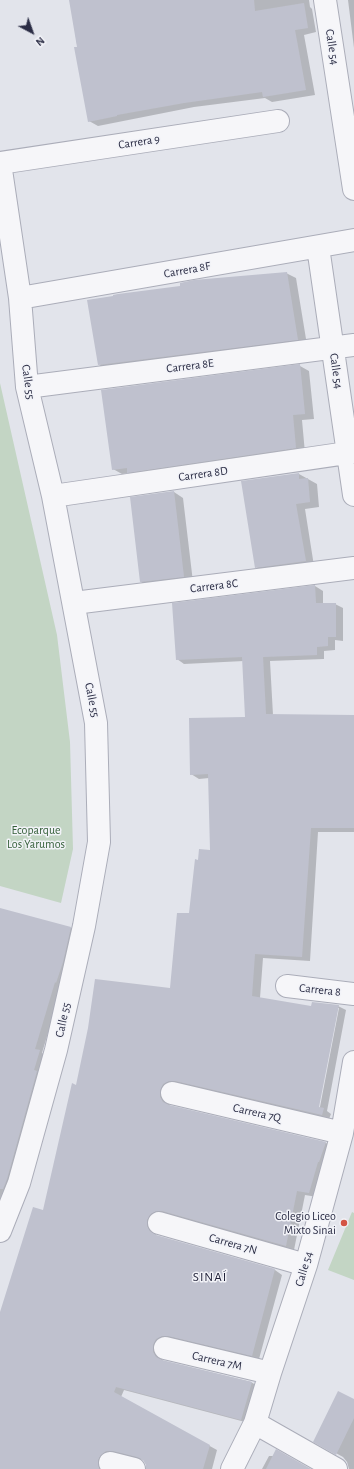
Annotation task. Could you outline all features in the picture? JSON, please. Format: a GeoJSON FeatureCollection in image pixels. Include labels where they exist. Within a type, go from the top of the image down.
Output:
{"type":"FeatureCollection","features":[{"type":"Feature","properties":{"kind":"street","name":"Calle 54"},"geometry":{"type":"LineString","coordinates":[[325,0],[354,189]]}},
{"type":"Feature","properties":{"kind":"street","name":"Carrera 9"},"geometry":{"type":"LineString","coordinates":[[0,163],[278,121]]}},
{"type":"Feature","properties":{"kind":"street","name":"Calle 55"},"geometry":{"type":"LineString","coordinates":[[0,163],[20,298],[27,387],[53,496],[96,723],[99,842],[84,926],[56,1050],[20,1183],[0,1231]]}},
{"type":"Feature","properties":{"kind":"street","name":"Carrera 8F"},"geometry":{"type":"LineString","coordinates":[[20,298],[354,240]]}},
{"type":"Feature","properties":{"kind":"street","name":"Calle 54"},"geometry":{"type":"LineString","coordinates":[[318,247],[351,452],[354,495]]}},
{"type":"Feature","properties":{"kind":"street","name":"Carrera 8E"},"geometry":{"type":"LineString","coordinates":[[27,387],[354,345]]}},
{"type":"Feature","properties":{"kind":"street","name":"Carrera 8D"},"geometry":{"type":"LineString","coordinates":[[53,496],[351,452]]}},
{"type":"Feature","properties":{"kind":"street","name":"Carrera 8C"},"geometry":{"type":"LineString","coordinates":[[74,603],[354,568]]}},
{"type":"Feature","properties":{"kind":"street","name":"Carrera 8"},"geometry":{"type":"LineString","coordinates":[[287,986],[354,994]]}},
{"type":"Feature","properties":{"kind":"street","name":"Calle 54"},"geometry":{"type":"LineString","coordinates":[[232,1469],[255,1422],[306,1266],[342,1133],[354,1062]]}},
{"type":"Feature","properties":{"kind":"street","name":"Carrera 7Q"},"geometry":{"type":"LineString","coordinates":[[172,1094],[342,1133]]}},
{"type":"Feature","properties":{"kind":"street","name":"Carrera 7N"},"geometry":{"type":"LineString","coordinates":[[159,1223],[306,1266]]}},
{"type":"Feature","properties":{"kind":"street","name":"Carrera 7M"},"geometry":{"type":"LineString","coordinates":[[165,1348],[270,1373]]}},
{"type":"Feature","properties":{"kind":"street"},"geometry":{"type":"LineString","coordinates":[[255,1422],[336,1469]]}},
{"type":"Feature","properties":{"kind":"street"},"geometry":{"type":"LineString","coordinates":[[110,1463],[134,1469]]}},
{"type":"Feature","properties":{"kind":"green space","name":"Ecoparque Los Yarumos"},"geometry":{"type":"Polygon","coordinates":[[[0,383],[57,635],[70,742],[73,849],[61,903],[0,886],[0,383]]]}},
{"type":"Feature","properties":{"kind":"green space"},"geometry":{"type":"Polygon","coordinates":[[[352,1212],[354,1213],[354,1280],[328,1270],[352,1212]]]}},
{"type":"Feature","properties":{"kind":"building"},"geometry":{"type":"Polygon","coordinates":[[[69,0],[254,0],[255,11],[304,3],[308,28],[295,30],[306,90],[263,97],[262,92],[184,103],[117,115],[88,122],[74,47],[77,47],[69,0]]]}},
{"type":"Feature","properties":{"kind":"building"},"geometry":{"type":"Polygon","coordinates":[[[287,272],[298,340],[98,365],[87,300],[118,294],[180,286],[180,283],[194,280],[287,272]]]}},
{"type":"Feature","properties":{"kind":"building"},"geometry":{"type":"Polygon","coordinates":[[[300,364],[305,414],[293,415],[296,448],[127,473],[127,468],[112,470],[101,390],[300,364]]]}},
{"type":"Feature","properties":{"kind":"building"},"geometry":{"type":"Polygon","coordinates":[[[299,473],[299,479],[308,478],[310,502],[296,504],[306,561],[255,568],[241,481],[299,473]]]}},
{"type":"Feature","properties":{"kind":"building"},"geometry":{"type":"Polygon","coordinates":[[[174,491],[184,577],[140,582],[130,497],[174,491]]]}},
{"type":"Feature","properties":{"kind":"building"},"geometry":{"type":"Polygon","coordinates":[[[315,585],[316,603],[336,603],[336,637],[328,637],[328,646],[317,647],[317,655],[263,657],[266,714],[354,715],[354,828],[311,828],[302,957],[255,954],[252,996],[311,1006],[312,1002],[339,1005],[319,1107],[324,1108],[322,1115],[175,1081],[169,1081],[163,1084],[160,1091],[160,1097],[163,1102],[169,1105],[326,1142],[318,1162],[309,1193],[297,1191],[286,1246],[162,1211],[156,1211],[151,1214],[147,1220],[147,1226],[150,1231],[156,1235],[275,1269],[252,1356],[168,1336],[162,1336],[156,1339],[153,1345],[153,1352],[156,1357],[162,1360],[252,1382],[241,1420],[116,1387],[114,1392],[210,1445],[203,1469],[146,1469],[146,1465],[143,1460],[137,1457],[113,1451],[106,1451],[98,1460],[99,1469],[0,1469],[0,1312],[33,1207],[43,1210],[72,1083],[76,1085],[88,1028],[95,979],[170,988],[177,913],[189,913],[195,859],[198,860],[199,849],[210,850],[208,774],[190,775],[189,718],[245,717],[242,657],[176,660],[172,603],[315,585]]]}},
{"type":"Feature","properties":{"kind":"building"},"geometry":{"type":"Polygon","coordinates":[[[0,908],[71,927],[63,962],[56,983],[55,982],[35,1049],[40,1050],[34,1070],[37,1071],[3,1189],[0,1189],[0,908]]]}},
{"type":"Feature","properties":{"kind":"building"},"geometry":{"type":"Polygon","coordinates":[[[338,1391],[354,1399],[354,1418],[336,1455],[313,1442],[338,1391]]]}},
{"type":"Feature","properties":{"kind":"building"},"geometry":{"type":"Polygon","coordinates":[[[276,1449],[311,1469],[266,1469],[276,1449]]]}},
{"type":"Feature","properties":{"kind":"place","name":"Colegio Liceo Mixto Sinai"},"geometry":{"type":"Point","coordinates":[344,1223]}},
{"type":"Feature","properties":{"kind":"district","name":"SINAÍ"},"geometry":{"type":"Point","coordinates":[210,1277]}}]}
